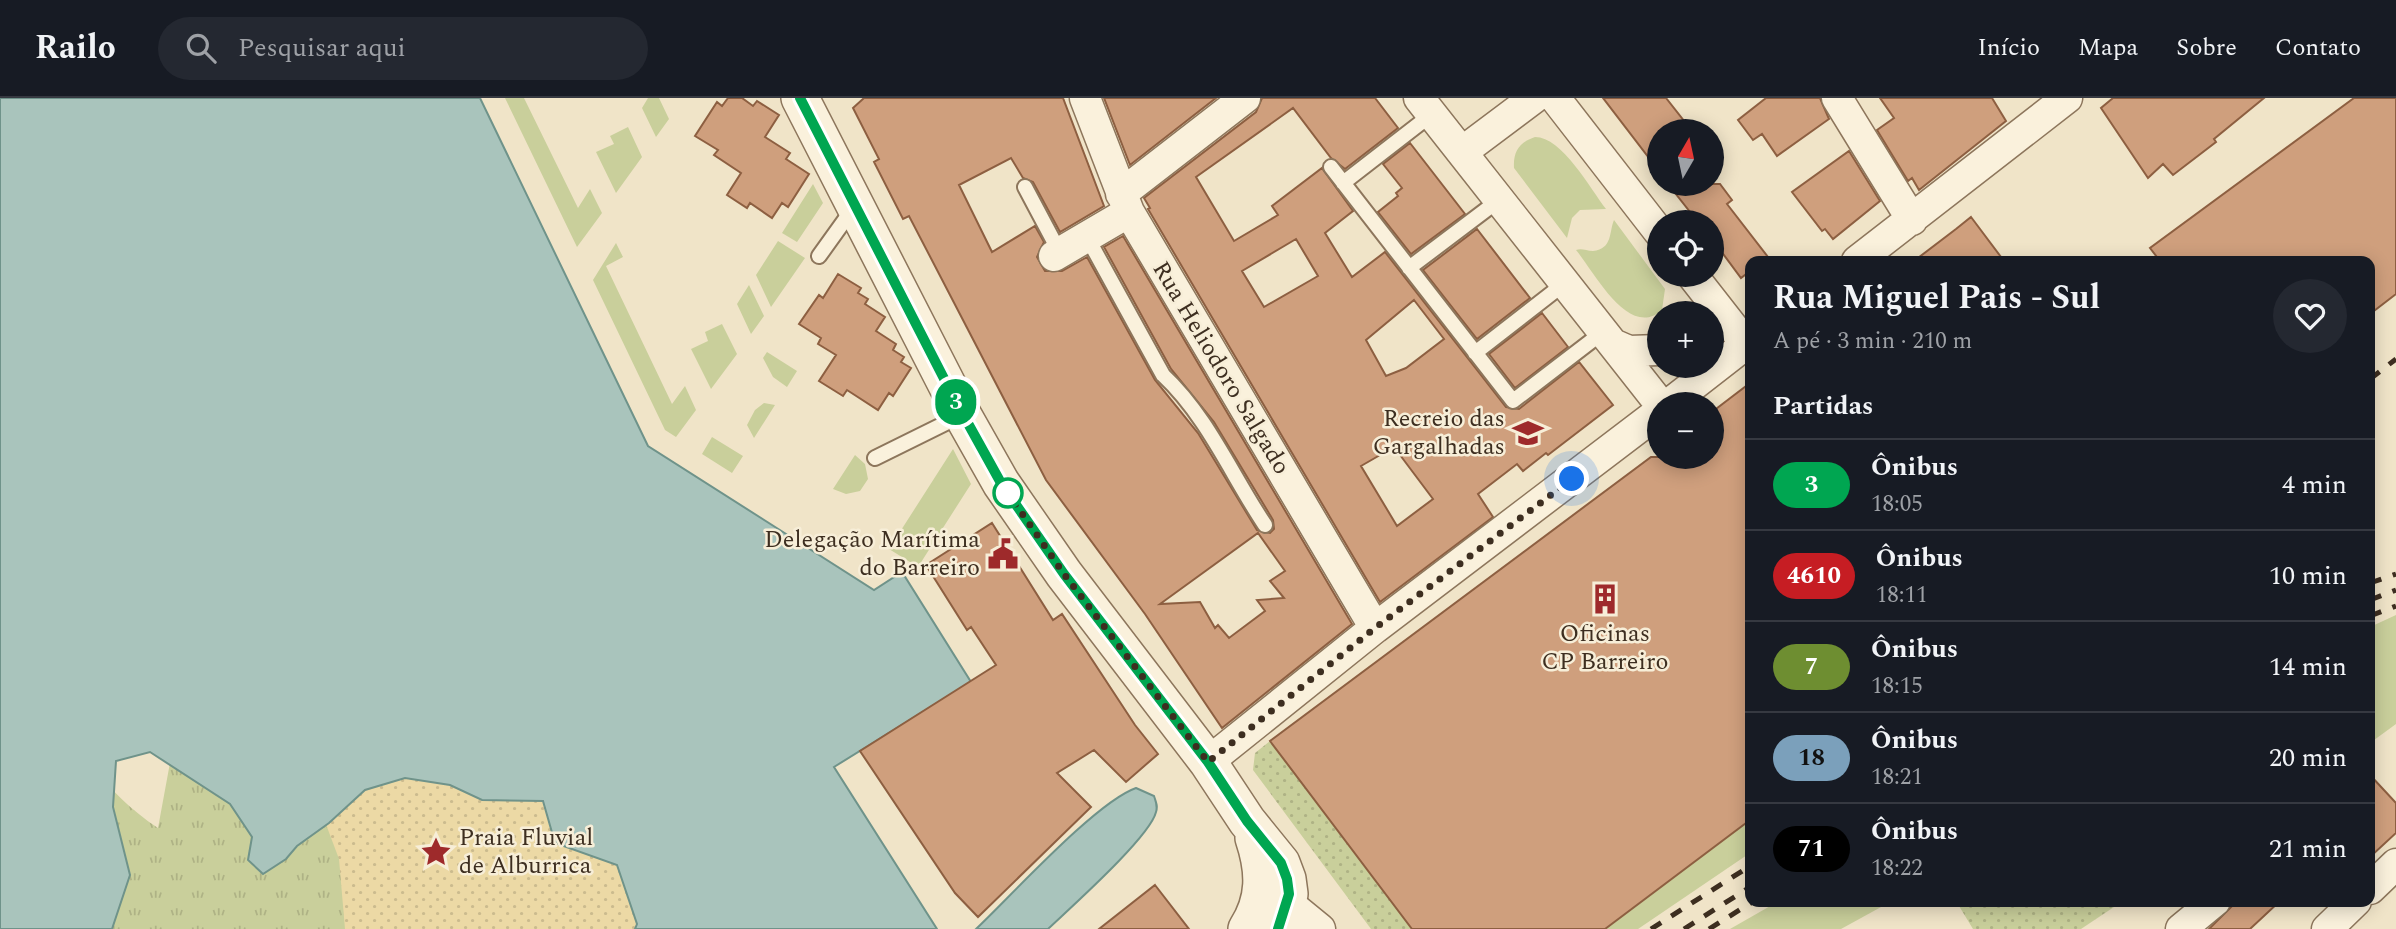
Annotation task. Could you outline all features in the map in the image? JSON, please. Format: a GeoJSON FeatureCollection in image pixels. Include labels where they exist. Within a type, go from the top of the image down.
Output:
{"type":"FeatureCollection","features":[{"type":"Feature","properties":{"kind":"street"},"geometry":{"type":"LineString","coordinates":[[800,98],[962,414],[1001,483],[1064,574],[1208,762],[1285,872],[1289,884],[1276,908]]}},
{"type":"Feature","properties":{"kind":"street","name":"Rua Heliodoro Salgado"},"geometry":{"type":"LineString","coordinates":[[1085,98],[1125,203],[1375,628]]}},
{"type":"Feature","properties":{"kind":"street"},"geometry":{"type":"LineString","coordinates":[[1057,254],[1087,237],[1245,98]]}},
{"type":"Feature","properties":{"kind":"street"},"geometry":{"type":"LineString","coordinates":[[1462,152],[1534,98]]}},
{"type":"Feature","properties":{"kind":"street"},"geometry":{"type":"LineString","coordinates":[[1555,98],[1647,217]]}},
{"type":"Feature","properties":{"kind":"street"},"geometry":{"type":"LineString","coordinates":[[1838,98],[1912,220]]}},
{"type":"Feature","properties":{"kind":"street"},"geometry":{"type":"LineString","coordinates":[[1864,256],[2067,98]]}},
{"type":"Feature","properties":{"kind":"street"},"geometry":{"type":"LineString","coordinates":[[1426,106],[1651,392]]}},
{"type":"Feature","properties":{"kind":"street"},"geometry":{"type":"LineString","coordinates":[[1701,287],[1745,339]]}},
{"type":"Feature","properties":{"kind":"street"},"geometry":{"type":"LineString","coordinates":[[1608,338],[1629,351],[1647,350]]}},
{"type":"Feature","properties":{"kind":"street"},"geometry":{"type":"LineString","coordinates":[[1685,392],[1745,345]]}},
{"type":"Feature","properties":{"kind":"street"},"geometry":{"type":"LineString","coordinates":[[1208,762],[1375,628],[1647,421]]}},
{"type":"Feature","properties":{"kind":"street"},"geometry":{"type":"LineString","coordinates":[[2375,884],[2396,864]]}},
{"type":"Feature","properties":{"kind":"street"},"geometry":{"type":"LineString","coordinates":[[2180,929],[2208,907]]}},
{"type":"Feature","properties":{"kind":"street"},"geometry":{"type":"LineString","coordinates":[[2327,929],[2350,907]]}},
{"type":"Feature","properties":{"kind":"street"},"geometry":{"type":"LineString","coordinates":[[1247,929],[1257,912],[1276,908],[1320,929]]}},
{"type":"Feature","properties":{"kind":"lane"},"geometry":{"type":"LineString","coordinates":[[1343,183],[1426,106]]}},
{"type":"Feature","properties":{"kind":"lane"},"geometry":{"type":"LineString","coordinates":[[1331,167],[1513,401],[1608,338]]}},
{"type":"Feature","properties":{"kind":"lane"},"geometry":{"type":"LineString","coordinates":[[1025,187],[1057,254]]}},
{"type":"Feature","properties":{"kind":"lane"},"geometry":{"type":"LineString","coordinates":[[1409,268],[1499,200]]}},
{"type":"Feature","properties":{"kind":"lane"},"geometry":{"type":"LineString","coordinates":[[819,256],[847,217],[858,211]]}},
{"type":"Feature","properties":{"kind":"lane"},"geometry":{"type":"LineString","coordinates":[[1087,237],[1163,375],[1177,388],[1201,423],[1265,525]]}},
{"type":"Feature","properties":{"kind":"lane"},"geometry":{"type":"LineString","coordinates":[[1475,353],[1565,283]]}},
{"type":"Feature","properties":{"kind":"lane"},"geometry":{"type":"LineString","coordinates":[[875,458],[962,414]]}},
{"type":"Feature","properties":{"kind":"green space"},"geometry":{"type":"Polygon","coordinates":[[[505,98],[524,98],[578,208],[590,189],[602,213],[577,247],[505,98]]]}},
{"type":"Feature","properties":{"kind":"green space"},"geometry":{"type":"Polygon","coordinates":[[[648,98],[659,98],[669,119],[656,137],[642,108],[648,98]]]}},
{"type":"Feature","properties":{"kind":"green space"},"geometry":{"type":"Polygon","coordinates":[[[628,127],[642,157],[616,193],[596,152],[614,144],[610,136],[628,127]]]}},
{"type":"Feature","properties":{"kind":"green space"},"geometry":{"type":"Polygon","coordinates":[[[1535,137],[1545,139],[1565,154],[1606,209],[1580,210],[1572,218],[1567,238],[1514,168],[1518,148],[1535,137]]]}},
{"type":"Feature","properties":{"kind":"green space"},"geometry":{"type":"Polygon","coordinates":[[[813,184],[823,203],[797,242],[782,233],[813,184]]]}},
{"type":"Feature","properties":{"kind":"green space"},"geometry":{"type":"Polygon","coordinates":[[[1614,220],[1647,265],[1647,287],[1665,289],[1663,301],[1647,301],[1647,317],[1637,317],[1614,300],[1576,250],[1599,250],[1609,239],[1614,220]]]}},
{"type":"Feature","properties":{"kind":"green space"},"geometry":{"type":"Polygon","coordinates":[[[778,241],[805,258],[771,307],[756,275],[778,241]]]}},
{"type":"Feature","properties":{"kind":"green space"},"geometry":{"type":"Polygon","coordinates":[[[616,243],[623,257],[606,266],[672,404],[685,386],[696,410],[676,437],[665,430],[593,280],[616,243]]]}},
{"type":"Feature","properties":{"kind":"green space"},"geometry":{"type":"Polygon","coordinates":[[[749,285],[764,316],[751,334],[737,304],[749,285]]]}},
{"type":"Feature","properties":{"kind":"green space"},"geometry":{"type":"Polygon","coordinates":[[[722,324],[737,354],[711,389],[691,349],[708,341],[705,332],[722,324]]]}},
{"type":"Feature","properties":{"kind":"green space"},"geometry":{"type":"Polygon","coordinates":[[[767,352],[797,371],[787,387],[773,377],[763,358],[767,352]]]}},
{"type":"Feature","properties":{"kind":"green space"},"geometry":{"type":"Polygon","coordinates":[[[764,403],[775,405],[754,438],[747,425],[755,410],[764,403]]]}},
{"type":"Feature","properties":{"kind":"green space"},"geometry":{"type":"Polygon","coordinates":[[[712,437],[743,456],[732,473],[702,454],[712,437]]]}},
{"type":"Feature","properties":{"kind":"green space"},"geometry":{"type":"Polygon","coordinates":[[[953,449],[971,484],[918,567],[889,549],[953,449]]]}},
{"type":"Feature","properties":{"kind":"green space"},"geometry":{"type":"Polygon","coordinates":[[[855,455],[865,464],[868,479],[860,491],[846,494],[833,489],[855,455]]]}},
{"type":"Feature","properties":{"kind":"green space"},"geometry":{"type":"Polygon","coordinates":[[[2396,615],[2396,724],[2375,739],[2375,625],[2396,615]]]}},
{"type":"Feature","properties":{"kind":"green space"},"geometry":{"type":"Polygon","coordinates":[[[0,624],[51,708],[88,762],[132,809],[158,828],[174,741],[324,819],[339,859],[345,929],[0,929],[0,624]]]}},
{"type":"Feature","properties":{"kind":"green space"},"geometry":{"type":"Polygon","coordinates":[[[1270,741],[1412,929],[1371,929],[1253,770],[1255,753],[1270,741]]]}},
{"type":"Feature","properties":{"kind":"green space"},"geometry":{"type":"Polygon","coordinates":[[[1745,824],[1745,856],[1638,929],[1605,929],[1745,824]]]}},
{"type":"Feature","properties":{"kind":"green space"},"geometry":{"type":"Polygon","coordinates":[[[1768,907],[1881,907],[1841,929],[1730,929],[1768,907]]]}},
{"type":"Feature","properties":{"kind":"green space"},"geometry":{"type":"Polygon","coordinates":[[[1960,907],[2114,907],[2081,929],[1973,929],[1960,907]]]}},
{"type":"Feature","properties":{"kind":"sand","name":"Praia Fluvial de Alburrica"},"geometry":{"type":"Polygon","coordinates":[[[405,778],[450,785],[482,800],[543,801],[555,843],[617,865],[637,924],[635,929],[242,929],[297,846],[329,823],[365,790],[405,778]]]}},
{"type":"Feature","properties":{"kind":"water"},"geometry":{"type":"Polygon","coordinates":[[[0,98],[480,98],[648,446],[874,590],[902,572],[971,682],[834,767],[937,929],[635,929],[637,924],[617,865],[555,843],[543,801],[482,800],[450,785],[405,778],[365,790],[329,823],[297,846],[286,859],[263,874],[248,860],[252,837],[230,804],[150,752],[116,761],[113,807],[130,875],[112,929],[0,929],[0,98]]]}},
{"type":"Feature","properties":{"kind":"water"},"geometry":{"type":"Polygon","coordinates":[[[1136,788],[1154,796],[1157,810],[1151,823],[1108,872],[1048,929],[976,929],[1077,830],[1099,811],[1136,788]]]}},
{"type":"Feature","properties":{"kind":"building"},"geometry":{"type":"Polygon","coordinates":[[[728,98],[742,98],[753,106],[757,101],[779,115],[765,137],[790,153],[786,159],[809,174],[788,207],[782,203],[772,218],[750,203],[747,208],[727,195],[741,173],[714,155],[718,150],[695,136],[717,102],[722,106],[728,98]]]}},
{"type":"Feature","properties":{"kind":"building"},"geometry":{"type":"Polygon","coordinates":[[[864,98],[1063,98],[1104,206],[1060,232],[1033,182],[1023,178],[1011,158],[959,185],[992,252],[1035,226],[1044,242],[1037,257],[1045,271],[1062,271],[1087,257],[1155,380],[1198,433],[1257,530],[1270,533],[1274,529],[1273,520],[1214,422],[1171,369],[1104,247],[1123,236],[1352,624],[1222,728],[1145,614],[1046,480],[909,216],[903,219],[874,162],[879,159],[853,108],[864,98]],[[1258,533],[1160,604],[1200,602],[1215,628],[1218,625],[1229,638],[1265,611],[1257,600],[1284,598],[1270,581],[1285,571],[1258,533]]]}},
{"type":"Feature","properties":{"kind":"building"},"geometry":{"type":"Polygon","coordinates":[[[1104,98],[1216,98],[1130,165],[1104,98]]]}},
{"type":"Feature","properties":{"kind":"building"},"geometry":{"type":"Polygon","coordinates":[[[1262,98],[1375,98],[1398,128],[1345,169],[1331,158],[1293,108],[1196,177],[1234,241],[1278,215],[1272,206],[1322,168],[1353,211],[1325,233],[1352,277],[1385,252],[1506,407],[1519,409],[1579,362],[1613,405],[1548,455],[1546,453],[1523,471],[1517,464],[1478,494],[1493,517],[1380,602],[1144,198],[1256,112],[1262,98]],[[1296,239],[1242,271],[1264,307],[1318,276],[1296,239]],[[1414,300],[1366,340],[1386,376],[1406,368],[1444,339],[1414,300]],[[1394,447],[1361,466],[1397,526],[1433,499],[1394,447]]]}},
{"type":"Feature","properties":{"kind":"building"},"geometry":{"type":"Polygon","coordinates":[[[1603,98],[1666,98],[1683,119],[1647,119],[1647,155],[1603,98]]]}},
{"type":"Feature","properties":{"kind":"building"},"geometry":{"type":"Polygon","coordinates":[[[1766,98],[1820,98],[1829,119],[1777,156],[1762,134],[1753,140],[1738,120],[1766,98]]]}},
{"type":"Feature","properties":{"kind":"building"},"geometry":{"type":"Polygon","coordinates":[[[1880,98],[1992,98],[2006,121],[1919,190],[1912,178],[1908,181],[1877,130],[1894,118],[1880,98]]]}},
{"type":"Feature","properties":{"kind":"building"},"geometry":{"type":"Polygon","coordinates":[[[2113,98],[2264,98],[2214,139],[2216,142],[2173,175],[2163,164],[2148,178],[2101,108],[2113,98]]]}},
{"type":"Feature","properties":{"kind":"building"},"geometry":{"type":"Polygon","coordinates":[[[2354,98],[2396,98],[2396,294],[2375,310],[2375,256],[2156,256],[2150,248],[2354,98]]]}},
{"type":"Feature","properties":{"kind":"building"},"geometry":{"type":"Polygon","coordinates":[[[1410,143],[1465,214],[1411,254],[1378,212],[1398,196],[1396,193],[1402,188],[1383,164],[1410,143]]]}},
{"type":"Feature","properties":{"kind":"building"},"geometry":{"type":"Polygon","coordinates":[[[1849,151],[1880,201],[1833,239],[1825,229],[1822,231],[1792,192],[1849,151]]]}},
{"type":"Feature","properties":{"kind":"building"},"geometry":{"type":"Polygon","coordinates":[[[1724,189],[1732,200],[1727,204],[1767,256],[1745,256],[1745,275],[1741,278],[1724,255],[1724,210],[1689,210],[1677,196],[1724,196],[1724,189]]]}},
{"type":"Feature","properties":{"kind":"building"},"geometry":{"type":"Polygon","coordinates":[[[1971,217],[2000,256],[1921,256],[1971,217]]]}},
{"type":"Feature","properties":{"kind":"building"},"geometry":{"type":"Polygon","coordinates":[[[1477,229],[1530,298],[1477,339],[1423,270],[1477,229]]]}},
{"type":"Feature","properties":{"kind":"building"},"geometry":{"type":"Polygon","coordinates":[[[838,274],[861,288],[858,293],[868,299],[865,304],[885,317],[876,331],[896,344],[893,350],[904,357],[901,362],[911,368],[893,396],[889,393],[878,410],[847,390],[843,396],[819,381],[836,355],[818,344],[821,338],[799,324],[819,295],[823,298],[838,274]]]}},
{"type":"Feature","properties":{"kind":"building"},"geometry":{"type":"Polygon","coordinates":[[[1542,313],[1568,347],[1515,388],[1489,354],[1542,313]]]}},
{"type":"Feature","properties":{"kind":"building","name":"Oficinas CP Barreiro"},"geometry":{"type":"Polygon","coordinates":[[[1745,387],[1745,824],[1605,929],[1412,929],[1270,741],[1647,460],[1647,469],[1724,469],[1724,403],[1745,387]]]}},
{"type":"Feature","properties":{"kind":"building"},"geometry":{"type":"Polygon","coordinates":[[[992,523],[1053,620],[1062,614],[1135,725],[1158,754],[1126,782],[1094,750],[1057,773],[1091,807],[978,917],[955,893],[860,751],[996,665],[971,627],[967,630],[926,565],[992,523]]]}},
{"type":"Feature","properties":{"kind":"building"},"geometry":{"type":"Polygon","coordinates":[[[2375,780],[2396,803],[2396,833],[2375,852],[2375,780]]]}},
{"type":"Feature","properties":{"kind":"building"},"geometry":{"type":"Polygon","coordinates":[[[1155,885],[1189,929],[1099,929],[1155,885]]]}},
{"type":"Feature","properties":{"kind":"building"},"geometry":{"type":"Polygon","coordinates":[[[2231,907],[2274,907],[2250,929],[2209,929],[2231,907]]]}},
{"type":"Feature","properties":{"kind":"railway"},"geometry":{"type":"LineString","coordinates":[[2375,375],[2396,359]]}},
{"type":"Feature","properties":{"kind":"railway"},"geometry":{"type":"LineString","coordinates":[[2375,581],[2396,574]]}},
{"type":"Feature","properties":{"kind":"railway"},"geometry":{"type":"LineString","coordinates":[[2375,598],[2396,590]]}},
{"type":"Feature","properties":{"kind":"railway"},"geometry":{"type":"LineString","coordinates":[[2375,614],[2396,606]]}},
{"type":"Feature","properties":{"kind":"railway"},"geometry":{"type":"LineString","coordinates":[[1651,929],[1745,869]]}},
{"type":"Feature","properties":{"kind":"railway"},"geometry":{"type":"LineString","coordinates":[[1684,929],[1745,890]]}},
{"type":"Feature","properties":{"kind":"railway"},"geometry":{"type":"LineString","coordinates":[[1709,929],[1745,907]]}},
{"type":"Feature","properties":{"kind":"bus line","name":"3"},"geometry":{"type":"LineString","coordinates":[[800,98],[955,400],[1001,483],[1064,574],[1208,762],[1247,821],[1281,863],[1289,884],[1289,894],[1278,929]]}},
{"type":"Feature","properties":{"kind":"place","name":"Recreio das Gargalhadas"},"geometry":{"type":"Point","coordinates":[1528,433]}},
{"type":"Feature","properties":{"kind":"place","name":"Delegação Marítima do Barreiro"},"geometry":{"type":"Point","coordinates":[1003,554]}},
{"type":"Feature","properties":{"kind":"place","name":"Oficinas CP Barreiro"},"geometry":{"type":"Point","coordinates":[1605,599]}},
{"type":"Feature","properties":{"kind":"place","name":"Praia Fluvial de Alburrica"},"geometry":{"type":"Point","coordinates":[436,852]}},
{"type":"Feature","properties":{"kind":"route"},"geometry":{"type":"LineString","coordinates":[[1008,493],[1001,483],[1064,574],[1208,762],[1244,736],[1375,628],[1572,479]]}}]}
